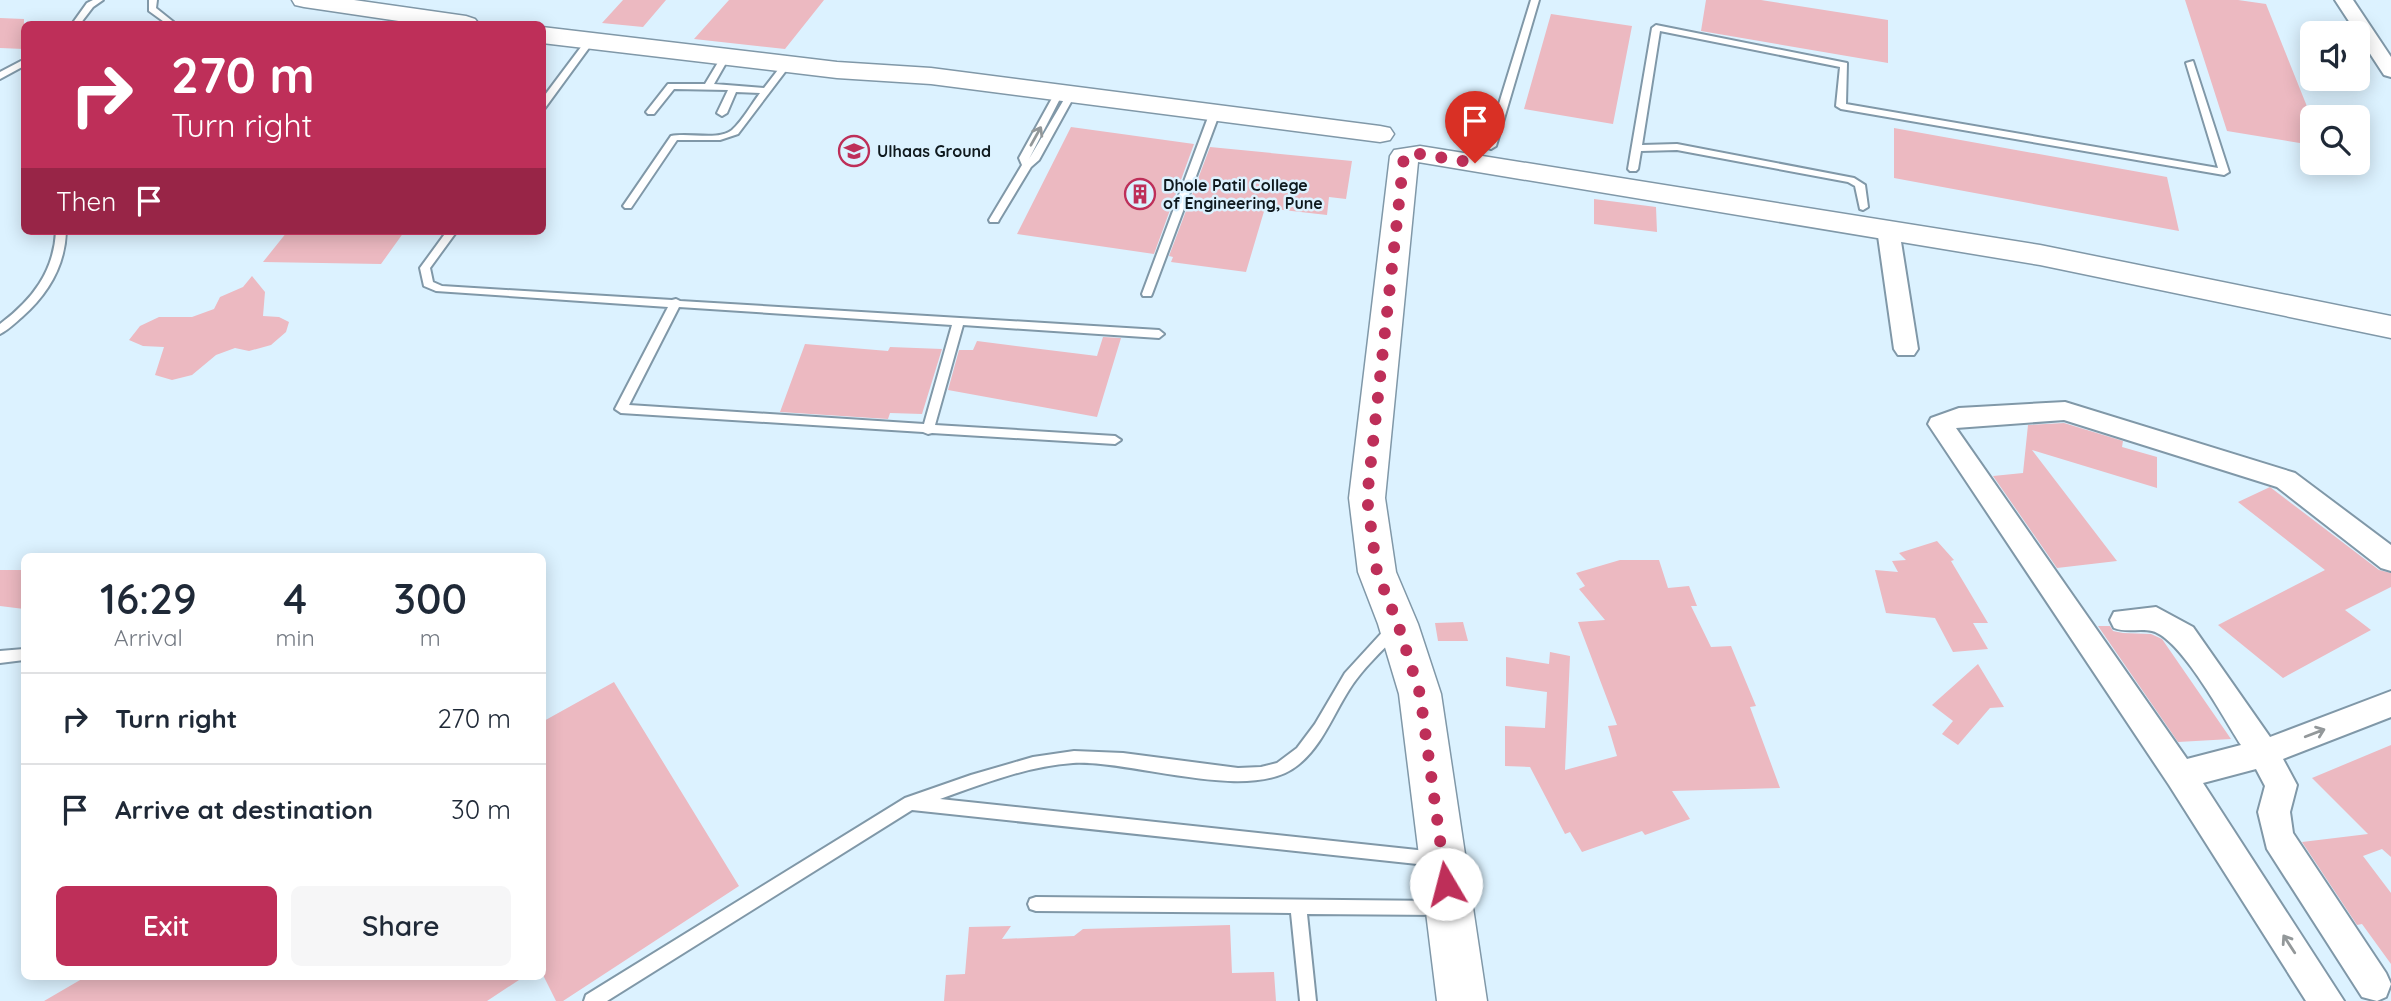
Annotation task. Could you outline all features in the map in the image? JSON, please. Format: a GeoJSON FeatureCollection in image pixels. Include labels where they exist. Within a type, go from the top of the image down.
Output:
{"type":"FeatureCollection","features":[{"type":"Feature","properties":{"kind":"street"},"geometry":{"type":"LineString","coordinates":[[304,0],[446,21]]}},
{"type":"Feature","properties":{"kind":"street"},"geometry":{"type":"LineString","coordinates":[[2344,0],[2391,71]]}},
{"type":"Feature","properties":{"kind":"street"},"geometry":{"type":"LineString","coordinates":[[546,36],[787,64],[931,76],[1066,92],[1409,140],[2040,255],[2391,327]]}},
{"type":"Feature","properties":{"kind":"street"},"geometry":{"type":"LineString","coordinates":[[1409,140],[1634,159],[1863,207],[2391,305]]}},
{"type":"Feature","properties":{"kind":"street"},"geometry":{"type":"LineString","coordinates":[[1409,140],[1367,498],[1377,572],[1398,624],[1420,694],[1462,1001]]}},
{"type":"Feature","properties":{"kind":"street"},"geometry":{"type":"LineString","coordinates":[[1888,229],[1906,349]]}},
{"type":"Feature","properties":{"kind":"street"},"geometry":{"type":"LineString","coordinates":[[2326,1001],[2180,775],[1940,424],[1959,417],[2065,411],[2286,480],[2391,560]]}},
{"type":"Feature","properties":{"kind":"street"},"geometry":{"type":"LineString","coordinates":[[2124,620],[2156,619],[2183,635],[2264,753],[2281,785],[2274,812],[2278,838],[2374,985]]}},
{"type":"Feature","properties":{"kind":"street"},"geometry":{"type":"LineString","coordinates":[[2180,775],[2264,753],[2391,704]]}},
{"type":"Feature","properties":{"kind":"lane"},"geometry":{"type":"LineString","coordinates":[[78,21],[90,5],[99,0]]}},
{"type":"Feature","properties":{"kind":"lane"},"geometry":{"type":"LineString","coordinates":[[153,0],[152,9],[168,21]]}},
{"type":"Feature","properties":{"kind":"lane"},"geometry":{"type":"LineString","coordinates":[[1491,146],[1535,0]]}},
{"type":"Feature","properties":{"kind":"lane"},"geometry":{"type":"LineString","coordinates":[[1634,159],[1656,28],[1843,65],[1841,106],[2224,172],[2190,63]]}},
{"type":"Feature","properties":{"kind":"lane"},"geometry":{"type":"LineString","coordinates":[[546,101],[590,41]]}},
{"type":"Feature","properties":{"kind":"lane"},"geometry":{"type":"LineString","coordinates":[[708,86],[726,56]]}},
{"type":"Feature","properties":{"kind":"lane"},"geometry":{"type":"LineString","coordinates":[[628,206],[674,138],[725,138],[735,132],[787,64]]}},
{"type":"Feature","properties":{"kind":"lane"},"geometry":{"type":"LineString","coordinates":[[0,76],[21,65]]}},
{"type":"Feature","properties":{"kind":"lane"},"geometry":{"type":"LineString","coordinates":[[652,112],[671,86],[766,91]]}},
{"type":"Feature","properties":{"kind":"lane"},"geometry":{"type":"LineString","coordinates":[[722,113],[735,89]]}},
{"type":"Feature","properties":{"kind":"lane"},"geometry":{"type":"LineString","coordinates":[[994,220],[1027,164],[1034,160],[1066,92]]}},
{"type":"Feature","properties":{"kind":"lane"},"geometry":{"type":"LineString","coordinates":[[1147,295],[1215,112]]}},
{"type":"Feature","properties":{"kind":"lane"},"geometry":{"type":"LineString","coordinates":[[0,330],[46,286],[51,277],[60,235]]}},
{"type":"Feature","properties":{"kind":"lane"},"geometry":{"type":"LineString","coordinates":[[449,235],[425,268],[428,284],[440,289],[1159,334]]}},
{"type":"Feature","properties":{"kind":"lane"},"geometry":{"type":"LineString","coordinates":[[677,302],[621,409],[1115,440]]}},
{"type":"Feature","properties":{"kind":"lane"},"geometry":{"type":"LineString","coordinates":[[928,430],[959,320]]}},
{"type":"Feature","properties":{"kind":"lane"},"geometry":{"type":"LineString","coordinates":[[592,1001],[910,803],[1037,763],[1075,757],[1120,758],[1258,776],[1282,769],[1304,749],[1350,677],[1398,624]]}},
{"type":"Feature","properties":{"kind":"lane"},"geometry":{"type":"LineString","coordinates":[[0,657],[21,655]]}},
{"type":"Feature","properties":{"kind":"lane"},"geometry":{"type":"LineString","coordinates":[[910,803],[1443,860]]}},
{"type":"Feature","properties":{"kind":"lane"},"geometry":{"type":"LineString","coordinates":[[1036,904],[1450,908]]}},
{"type":"Feature","properties":{"kind":"lane"},"geometry":{"type":"LineString","coordinates":[[1298,906],[1308,1001]]}},
{"type":"Feature","properties":{"kind":"building"},"geometry":{"type":"Polygon","coordinates":[[[623,0],[666,0],[643,27],[602,23],[623,0]]]}},
{"type":"Feature","properties":{"kind":"building"},"geometry":{"type":"Polygon","coordinates":[[[729,0],[824,0],[785,49],[694,39],[729,0]]]}},
{"type":"Feature","properties":{"kind":"building"},"geometry":{"type":"Polygon","coordinates":[[[1706,0],[1761,0],[1888,20],[1888,63],[1701,31],[1706,0]]]}},
{"type":"Feature","properties":{"kind":"building"},"geometry":{"type":"Polygon","coordinates":[[[2185,0],[2238,0],[2266,4],[2306,105],[2300,105],[2300,143],[2227,131],[2185,0]]]}},
{"type":"Feature","properties":{"kind":"building"},"geometry":{"type":"Polygon","coordinates":[[[1551,14],[1632,26],[1613,124],[1524,109],[1551,14]]]}},
{"type":"Feature","properties":{"kind":"building"},"geometry":{"type":"Polygon","coordinates":[[[0,18],[24,19],[21,21],[21,49],[0,48],[0,18]]]}},
{"type":"Feature","properties":{"kind":"building","name":"Dhole Patil College of Engineering, Pune"},"geometry":{"type":"Polygon","coordinates":[[[1071,127],[1194,144],[1154,254],[1017,234],[1071,127]]]}},
{"type":"Feature","properties":{"kind":"building"},"geometry":{"type":"Polygon","coordinates":[[[1894,128],[2167,177],[2179,231],[1894,178],[1894,128]]]}},
{"type":"Feature","properties":{"kind":"building"},"geometry":{"type":"Polygon","coordinates":[[[1210,147],[1352,161],[1346,199],[1329,197],[1327,215],[1265,208],[1246,272],[1171,262],[1173,257],[1169,256],[1210,147]]]}},
{"type":"Feature","properties":{"kind":"building"},"geometry":{"type":"Polygon","coordinates":[[[1594,199],[1656,207],[1657,232],[1594,224],[1594,199]]]}},
{"type":"Feature","properties":{"kind":"building"},"geometry":{"type":"Polygon","coordinates":[[[285,235],[402,235],[381,264],[263,262],[285,235]]]}},
{"type":"Feature","properties":{"kind":"building"},"geometry":{"type":"Polygon","coordinates":[[[252,276],[265,292],[263,316],[279,317],[289,322],[286,332],[271,345],[249,351],[235,348],[216,355],[192,375],[172,380],[155,375],[164,347],[143,346],[129,340],[140,326],[159,317],[192,317],[214,309],[220,297],[243,287],[252,276]]]}},
{"type":"Feature","properties":{"kind":"building"},"geometry":{"type":"Polygon","coordinates":[[[1103,337],[1121,338],[1097,417],[948,390],[959,350],[973,350],[977,341],[1097,356],[1103,337]]]}},
{"type":"Feature","properties":{"kind":"building"},"geometry":{"type":"Polygon","coordinates":[[[805,344],[888,351],[890,347],[942,349],[922,414],[890,413],[888,419],[780,412],[805,344]]]}},
{"type":"Feature","properties":{"kind":"building"},"geometry":{"type":"Polygon","coordinates":[[[2064,423],[2123,441],[2122,447],[2157,457],[2157,488],[2032,450],[2117,561],[2057,568],[1993,476],[2023,473],[2028,425],[2064,423]]]}},
{"type":"Feature","properties":{"kind":"building"},"geometry":{"type":"Polygon","coordinates":[[[2270,487],[2379,570],[2391,573],[2391,587],[2345,610],[2371,630],[2283,678],[2218,625],[2325,570],[2238,502],[2270,487]]]}},
{"type":"Feature","properties":{"kind":"building"},"geometry":{"type":"Polygon","coordinates":[[[1937,541],[1954,560],[1951,561],[1988,623],[1973,623],[1988,649],[1953,652],[1935,618],[1886,613],[1875,570],[1898,572],[1892,561],[1906,560],[1899,553],[1937,541]]]}},
{"type":"Feature","properties":{"kind":"building"},"geometry":{"type":"Polygon","coordinates":[[[1620,560],[1659,560],[1668,588],[1689,586],[1697,606],[1691,606],[1711,647],[1731,646],[1756,706],[1750,707],[1780,788],[1672,791],[1690,819],[1645,835],[1642,831],[1582,852],[1570,832],[1565,834],[1530,767],[1505,766],[1505,726],[1545,728],[1547,692],[1506,686],[1506,657],[1549,664],[1550,652],[1570,656],[1565,770],[1617,756],[1608,726],[1617,725],[1578,622],[1605,620],[1579,589],[1585,586],[1576,573],[1620,560]]]}},
{"type":"Feature","properties":{"kind":"building"},"geometry":{"type":"Polygon","coordinates":[[[0,570],[21,570],[21,609],[0,606],[0,570]]]}},
{"type":"Feature","properties":{"kind":"building"},"geometry":{"type":"Polygon","coordinates":[[[1463,622],[1468,641],[1438,641],[1435,623],[1463,622]]]}},
{"type":"Feature","properties":{"kind":"building"},"geometry":{"type":"Polygon","coordinates":[[[2098,626],[2110,626],[2113,631],[2123,633],[2151,634],[2162,639],[2231,739],[2178,742],[2098,626]]]}},
{"type":"Feature","properties":{"kind":"building"},"geometry":{"type":"Polygon","coordinates":[[[1978,664],[2004,707],[1990,708],[1958,745],[1942,734],[1953,721],[1932,705],[1978,664]]]}},
{"type":"Feature","properties":{"kind":"building"},"geometry":{"type":"Polygon","coordinates":[[[614,682],[739,886],[563,1001],[556,1001],[546,980],[546,720],[614,682]]]}},
{"type":"Feature","properties":{"kind":"building"},"geometry":{"type":"Polygon","coordinates":[[[2391,745],[2391,857],[2382,849],[2363,856],[2391,893],[2391,964],[2362,924],[2357,925],[2302,842],[2368,834],[2312,778],[2391,745]]]}},
{"type":"Feature","properties":{"kind":"building"},"geometry":{"type":"Polygon","coordinates":[[[1230,925],[1232,973],[1274,972],[1276,1001],[944,1001],[946,975],[965,974],[969,927],[1011,926],[1002,939],[1074,936],[1083,929],[1230,925]]]}},
{"type":"Feature","properties":{"kind":"building"},"geometry":{"type":"Polygon","coordinates":[[[80,980],[519,980],[487,1001],[44,1001],[80,980]]]}},
{"type":"Feature","properties":{"kind":"place","name":"Ulhaas Ground"},"geometry":{"type":"Point","coordinates":[854,151]}},
{"type":"Feature","properties":{"kind":"place","name":"Dhole Patil College of Engineering, Pune"},"geometry":{"type":"Point","coordinates":[1140,194]}},
{"type":"Feature","properties":{"kind":"route"},"geometry":{"type":"LineString","coordinates":[[1446,884],[1420,694],[1398,624],[1377,572],[1367,498],[1404,156],[1420,154],[1475,163]]}}]}
